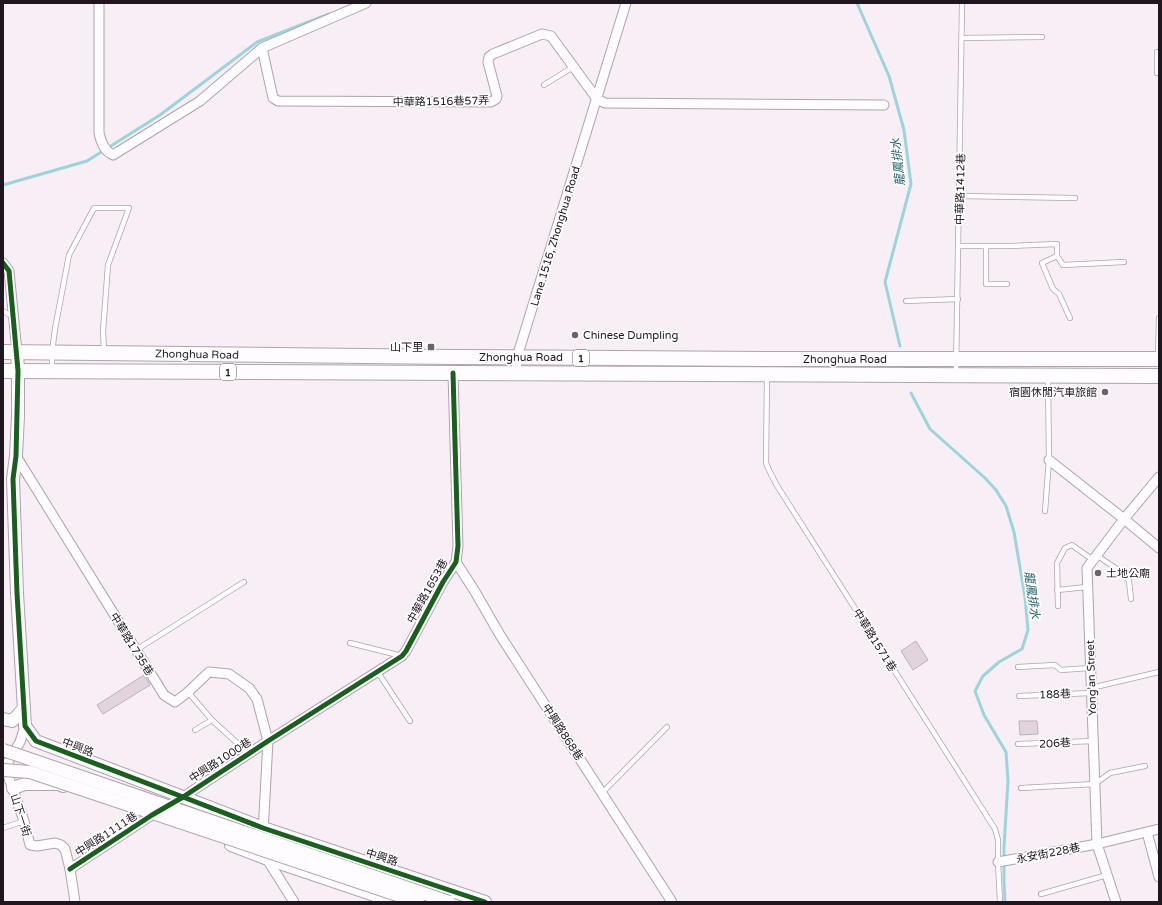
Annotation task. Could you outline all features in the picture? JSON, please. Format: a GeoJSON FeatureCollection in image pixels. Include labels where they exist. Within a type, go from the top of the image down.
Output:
{"type":"FeatureCollection","features":[{"type":"Feature","properties":{"kind":"main road","name":"Zhonghua Road"},"geometry":{"type":"LineString","coordinates":[[10,352],[764,359],[1159,359]]}},
{"type":"Feature","properties":{"kind":"main road"},"geometry":{"type":"LineString","coordinates":[[452,357],[453,374]]}},
{"type":"Feature","properties":{"kind":"main road","name":"Zhonghua Road"},"geometry":{"type":"LineString","coordinates":[[3,371],[1159,376]]}},
{"type":"Feature","properties":{"kind":"street"},"geometry":{"type":"LineString","coordinates":[[99,3],[98,133],[106,149],[113,155],[200,101],[262,48],[366,3]]}},
{"type":"Feature","properties":{"kind":"street","name":"Lane 1516, Zhonghua Road"},"geometry":{"type":"LineString","coordinates":[[516,373],[517,357],[598,99],[626,3]]}},
{"type":"Feature","properties":{"kind":"street","name":"中華路1516巷57弄"},"geometry":{"type":"LineString","coordinates":[[262,48],[273,98],[278,101],[491,102],[496,99],[496,96],[488,62],[489,57],[542,34],[551,36],[598,99]]}},
{"type":"Feature","properties":{"kind":"street"},"geometry":{"type":"LineString","coordinates":[[598,99],[605,103],[884,105]]}},
{"type":"Feature","properties":{"kind":"street"},"geometry":{"type":"LineString","coordinates":[[3,263],[8,270],[13,317],[10,352],[18,371],[16,456],[13,479],[17,593],[25,726],[20,742],[4,766]]}},
{"type":"Feature","properties":{"kind":"street","name":"中華路1653巷"},"geometry":{"type":"LineString","coordinates":[[268,741],[402,656],[443,582],[456,562],[458,546],[453,374]]}},
{"type":"Feature","properties":{"kind":"street","name":"中華路1735巷"},"geometry":{"type":"LineString","coordinates":[[16,456],[164,695],[175,702],[209,672],[229,674],[249,688],[258,699],[268,741],[263,828],[263,848],[265,858]]}},
{"type":"Feature","properties":{"kind":"street"},"geometry":{"type":"LineString","coordinates":[[1049,460],[1159,548]]}},
{"type":"Feature","properties":{"kind":"street","name":"Yong’an Street"},"geometry":{"type":"LineString","coordinates":[[1116,902],[1097,844],[1086,568],[1159,477]]}},
{"type":"Feature","properties":{"kind":"street","name":"中興路868巷"},"geometry":{"type":"LineString","coordinates":[[456,562],[672,902]]}},
{"type":"Feature","properties":{"kind":"street"},"geometry":{"type":"LineString","coordinates":[[3,719],[12,720],[24,708]]}},
{"type":"Feature","properties":{"kind":"street","name":"中興路"},"geometry":{"type":"LineString","coordinates":[[25,726],[36,741],[263,828],[485,902]]}},
{"type":"Feature","properties":{"kind":"street","name":"中興路1000巷"},"geometry":{"type":"LineString","coordinates":[[152,815],[183,797],[268,741]]}},
{"type":"Feature","properties":{"kind":"street","name":"中興路"},"geometry":{"type":"LineString","coordinates":[[3,750],[448,902]]}},
{"type":"Feature","properties":{"kind":"street"},"geometry":{"type":"LineString","coordinates":[[4,766],[25,775],[59,784],[152,815],[265,858],[395,902]]}},
{"type":"Feature","properties":{"kind":"street"},"geometry":{"type":"LineString","coordinates":[[4,766],[30,772],[418,902]]}},
{"type":"Feature","properties":{"kind":"street","name":"山下一街"},"geometry":{"type":"LineString","coordinates":[[4,766],[24,821],[30,845],[37,846],[55,843],[61,845],[65,850],[70,869],[75,902]]}},
{"type":"Feature","properties":{"kind":"street"},"geometry":{"type":"LineString","coordinates":[[13,788],[25,784],[59,784]]}},
{"type":"Feature","properties":{"kind":"street","name":"中興路1111巷"},"geometry":{"type":"LineString","coordinates":[[70,869],[152,815]]}},
{"type":"Feature","properties":{"kind":"street","name":"永安街228巷"},"geometry":{"type":"LineString","coordinates":[[1002,862],[1097,844],[1159,829]]}},
{"type":"Feature","properties":{"kind":"street"},"geometry":{"type":"LineString","coordinates":[[1147,832],[1159,878]]}},
{"type":"Feature","properties":{"kind":"street"},"geometry":{"type":"LineString","coordinates":[[265,858],[294,902]]}},
{"type":"Feature","properties":{"kind":"lane","name":"中華路1412巷"},"geometry":{"type":"LineString","coordinates":[[956,375],[962,3]]}},
{"type":"Feature","properties":{"kind":"lane"},"geometry":{"type":"LineString","coordinates":[[962,38],[1042,37]]}},
{"type":"Feature","properties":{"kind":"lane"},"geometry":{"type":"LineString","coordinates":[[1157,52],[1157,73],[1159,73]]}},
{"type":"Feature","properties":{"kind":"lane"},"geometry":{"type":"LineString","coordinates":[[544,85],[574,67]]}},
{"type":"Feature","properties":{"kind":"lane"},"geometry":{"type":"LineString","coordinates":[[960,196],[1075,198]]}},
{"type":"Feature","properties":{"kind":"lane"},"geometry":{"type":"LineString","coordinates":[[52,371],[52,352],[69,255],[94,208],[130,208],[108,265],[103,331],[104,353]]}},
{"type":"Feature","properties":{"kind":"lane"},"geometry":{"type":"LineString","coordinates":[[959,246],[1057,244],[1057,256],[1064,265],[1124,262]]}},
{"type":"Feature","properties":{"kind":"lane"},"geometry":{"type":"LineString","coordinates":[[986,246],[986,284],[1007,284]]}},
{"type":"Feature","properties":{"kind":"lane"},"geometry":{"type":"LineString","coordinates":[[1057,256],[1042,263],[1053,289],[1060,294],[1070,318]]}},
{"type":"Feature","properties":{"kind":"lane"},"geometry":{"type":"LineString","coordinates":[[906,301],[958,299]]}},
{"type":"Feature","properties":{"kind":"lane"},"geometry":{"type":"LineString","coordinates":[[3,311],[13,317]]}},
{"type":"Feature","properties":{"kind":"lane"},"geometry":{"type":"LineString","coordinates":[[1159,318],[1159,359]]}},
{"type":"Feature","properties":{"kind":"lane","name":"中華路1571巷"},"geometry":{"type":"LineString","coordinates":[[767,374],[766,462],[769,470],[776,484],[995,829],[1002,862],[1000,902]]}},
{"type":"Feature","properties":{"kind":"lane"},"geometry":{"type":"LineString","coordinates":[[1046,510],[1049,460],[1048,375]]}},
{"type":"Feature","properties":{"kind":"lane"},"geometry":{"type":"LineString","coordinates":[[1058,606],[1057,562],[1065,548],[1072,545],[1120,571],[1129,581],[1131,599]]}},
{"type":"Feature","properties":{"kind":"lane"},"geometry":{"type":"LineString","coordinates":[[136,650],[244,582]]}},
{"type":"Feature","properties":{"kind":"lane"},"geometry":{"type":"LineString","coordinates":[[1058,590],[1087,588]]}},
{"type":"Feature","properties":{"kind":"lane"},"geometry":{"type":"LineString","coordinates":[[350,643],[402,656]]}},
{"type":"Feature","properties":{"kind":"lane"},"geometry":{"type":"LineString","coordinates":[[1018,667],[1056,665],[1061,670],[1090,668]]}},
{"type":"Feature","properties":{"kind":"lane"},"geometry":{"type":"LineString","coordinates":[[378,671],[410,721]]}},
{"type":"Feature","properties":{"kind":"lane","name":"188巷"},"geometry":{"type":"LineString","coordinates":[[1019,696],[1091,691],[1159,672]]}},
{"type":"Feature","properties":{"kind":"lane"},"geometry":{"type":"LineString","coordinates":[[188,692],[212,720],[248,753]]}},
{"type":"Feature","properties":{"kind":"lane"},"geometry":{"type":"LineString","coordinates":[[195,730],[212,720]]}},
{"type":"Feature","properties":{"kind":"lane"},"geometry":{"type":"LineString","coordinates":[[602,793],[668,727]]}},
{"type":"Feature","properties":{"kind":"lane","name":"206巷"},"geometry":{"type":"LineString","coordinates":[[1018,744],[1093,741]]}},
{"type":"Feature","properties":{"kind":"lane"},"geometry":{"type":"LineString","coordinates":[[1021,788],[1095,784],[1110,773],[1145,766]]}},
{"type":"Feature","properties":{"kind":"lane"},"geometry":{"type":"LineString","coordinates":[[3,828],[24,821]]}},
{"type":"Feature","properties":{"kind":"lane"},"geometry":{"type":"LineString","coordinates":[[1041,894],[1107,875]]}},
{"type":"Feature","properties":{"kind":"building"},"geometry":{"type":"Polygon","coordinates":[[[916,641],[928,660],[913,670],[901,651],[916,641]]]}},
{"type":"Feature","properties":{"kind":"building"},"geometry":{"type":"Polygon","coordinates":[[[144,675],[150,685],[103,714],[97,705],[144,675]]]}},
{"type":"Feature","properties":{"kind":"building"},"geometry":{"type":"Polygon","coordinates":[[[1019,721],[1037,721],[1038,734],[1020,735],[1019,721]]]}},
{"type":"Feature","properties":{"kind":"waterway","name":"龍鳳排水"},"geometry":{"type":"LineString","coordinates":[[857,3],[889,76],[904,130],[911,184],[885,282],[900,346]]}},
{"type":"Feature","properties":{"kind":"waterway"},"geometry":{"type":"LineString","coordinates":[[3,185],[87,161],[160,115],[257,42],[329,14]]}},
{"type":"Feature","properties":{"kind":"waterway","name":"龍鳳排水"},"geometry":{"type":"LineString","coordinates":[[911,393],[930,429],[985,478],[996,490],[1006,506],[1014,532],[1025,597],[1028,630],[1022,649],[999,662],[983,676],[975,691],[984,715],[1006,752],[1008,781],[1004,847],[1005,902]]}},
{"type":"Feature","properties":{"kind":"cycle path"},"geometry":{"type":"LineString","coordinates":[[3,263],[9,271],[18,371],[16,456],[13,479],[17,593],[25,726],[36,741],[263,828],[485,902]]}},
{"type":"Feature","properties":{"kind":"cycle path"},"geometry":{"type":"LineString","coordinates":[[70,869],[402,656],[406,651],[443,582],[456,562],[458,546],[453,373]]}},
{"type":"Feature","properties":{"kind":"place","name":"Chinese Dumpling"},"geometry":{"type":"Point","coordinates":[575,335]}},
{"type":"Feature","properties":{"kind":"place","name":"山下里"},"geometry":{"type":"Point","coordinates":[431,347]}},
{"type":"Feature","properties":{"kind":"place","name":"宿園休閒汽車旅館"},"geometry":{"type":"Point","coordinates":[1105,392]}},
{"type":"Feature","properties":{"kind":"place","name":"土地公廟"},"geometry":{"type":"Point","coordinates":[1098,573]}}]}
